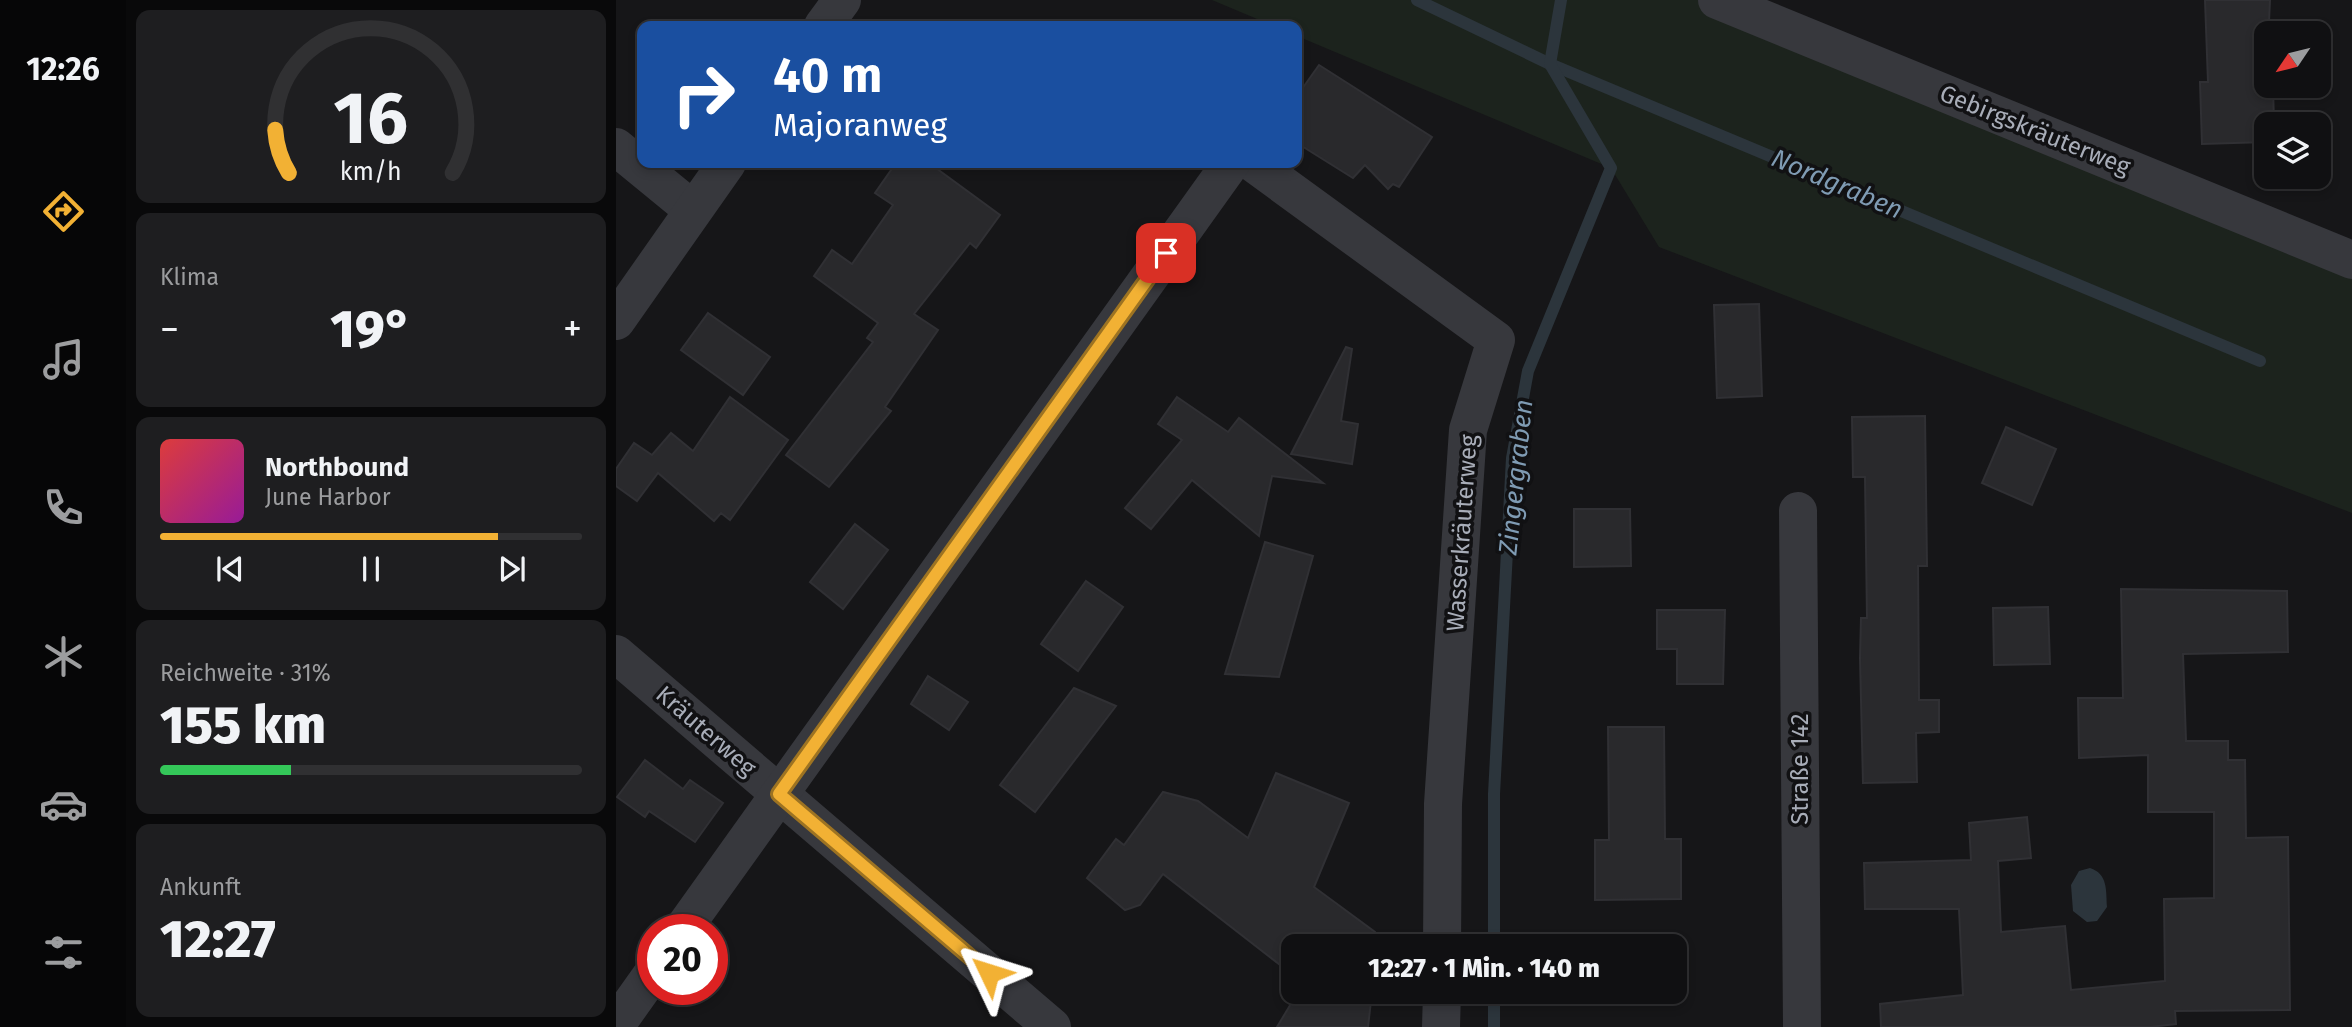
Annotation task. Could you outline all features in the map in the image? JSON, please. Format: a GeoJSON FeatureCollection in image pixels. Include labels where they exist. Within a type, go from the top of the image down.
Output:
{"type":"FeatureCollection","features":[{"type":"Feature","properties":{"kind":"street"},"geometry":{"type":"LineString","coordinates":[[827,21],[842,0]]}},
{"type":"Feature","properties":{"kind":"street","name":"Gebirgskräuterweg"},"geometry":{"type":"LineString","coordinates":[[1717,0],[2352,260]]}},
{"type":"Feature","properties":{"kind":"street"},"geometry":{"type":"LineString","coordinates":[[616,147],[637,164]]}},
{"type":"Feature","properties":{"kind":"street"},"geometry":{"type":"LineString","coordinates":[[642,168],[693,210]]}},
{"type":"Feature","properties":{"kind":"street"},"geometry":{"type":"LineString","coordinates":[[616,321],[723,168]]}},
{"type":"Feature","properties":{"kind":"street"},"geometry":{"type":"LineString","coordinates":[[694,914],[1227,168]]}},
{"type":"Feature","properties":{"kind":"street","name":"Wasserkräuterweg"},"geometry":{"type":"LineString","coordinates":[[1260,168],[1496,340],[1468,430],[1443,804],[1442,934]]}},
{"type":"Feature","properties":{"kind":"street","name":"Straße 142"},"geometry":{"type":"LineString","coordinates":[[1798,511],[1802,1027]]}},
{"type":"Feature","properties":{"kind":"street","name":"Kräuterweg"},"geometry":{"type":"LineString","coordinates":[[616,654],[1052,1027]]}},
{"type":"Feature","properties":{"kind":"street"},"geometry":{"type":"LineString","coordinates":[[616,1025],[637,995]]}},
{"type":"Feature","properties":{"kind":"street"},"geometry":{"type":"LineString","coordinates":[[1441,1027],[1442,1004]]}},
{"type":"Feature","properties":{"kind":"shaded area"},"geometry":{"type":"Polygon","coordinates":[[[1212,0],[1717,0],[2352,260],[2352,513],[1659,247],[1611,168],[1302,38],[1302,21],[1262,21],[1212,0]]]}},
{"type":"Feature","properties":{"kind":"shaded area"},"geometry":{"type":"Polygon","coordinates":[[[2090,868],[2103,878],[2107,907],[2097,921],[2087,922],[2073,911],[2071,885],[2079,871],[2090,868]]]}},
{"type":"Feature","properties":{"kind":"building"},"geometry":{"type":"Polygon","coordinates":[[[2205,0],[2270,0],[2269,21],[2254,21],[2254,98],[2273,98],[2274,112],[2254,112],[2254,142],[2202,144],[2200,82],[2208,82],[2205,0]]]}},
{"type":"Feature","properties":{"kind":"building"},"geometry":{"type":"Polygon","coordinates":[[[1319,65],[1432,137],[1399,187],[1393,184],[1388,189],[1365,165],[1353,178],[1302,146],[1302,89],[1319,65]]]}},
{"type":"Feature","properties":{"kind":"building"},"geometry":{"type":"Polygon","coordinates":[[[892,168],[936,168],[1000,215],[976,248],[970,243],[914,314],[938,330],[885,407],[891,411],[829,487],[786,455],[873,342],[867,338],[878,323],[814,276],[832,250],[852,264],[893,205],[875,193],[892,168]]]}},
{"type":"Feature","properties":{"kind":"building"},"geometry":{"type":"Polygon","coordinates":[[[1759,304],[1762,396],[1717,398],[1714,305],[1759,304]]]}},
{"type":"Feature","properties":{"kind":"building"},"geometry":{"type":"Polygon","coordinates":[[[708,313],[770,357],[743,395],[681,350],[708,313]]]}},
{"type":"Feature","properties":{"kind":"building"},"geometry":{"type":"Polygon","coordinates":[[[1346,347],[1352,349],[1341,421],[1358,424],[1352,464],[1291,454],[1346,347]]]}},
{"type":"Feature","properties":{"kind":"building"},"geometry":{"type":"Polygon","coordinates":[[[730,397],[788,440],[730,520],[721,513],[714,521],[658,473],[637,501],[616,486],[616,469],[634,443],[652,455],[671,433],[693,451],[730,397]]]}},
{"type":"Feature","properties":{"kind":"building"},"geometry":{"type":"Polygon","coordinates":[[[1177,397],[1228,432],[1239,418],[1323,483],[1272,476],[1259,536],[1192,480],[1151,529],[1125,508],[1182,440],[1158,424],[1177,397]]]}},
{"type":"Feature","properties":{"kind":"building"},"geometry":{"type":"Polygon","coordinates":[[[1925,416],[1927,566],[1918,566],[1919,700],[1939,700],[1939,732],[1916,733],[1917,782],[1863,783],[1860,658],[1861,618],[1867,618],[1865,477],[1853,477],[1852,417],[1925,416]]]}},
{"type":"Feature","properties":{"kind":"building"},"geometry":{"type":"Polygon","coordinates":[[[2006,427],[2056,449],[2032,505],[1982,483],[2006,427]]]}},
{"type":"Feature","properties":{"kind":"building"},"geometry":{"type":"Polygon","coordinates":[[[1574,509],[1630,509],[1631,566],[1574,567],[1574,509]]]}},
{"type":"Feature","properties":{"kind":"building"},"geometry":{"type":"Polygon","coordinates":[[[855,524],[888,550],[843,609],[810,582],[855,524]]]}},
{"type":"Feature","properties":{"kind":"building"},"geometry":{"type":"Polygon","coordinates":[[[1265,542],[1313,556],[1279,677],[1225,674],[1265,542]]]}},
{"type":"Feature","properties":{"kind":"building"},"geometry":{"type":"Polygon","coordinates":[[[1086,581],[1123,607],[1078,671],[1041,644],[1086,581]]]}},
{"type":"Feature","properties":{"kind":"building"},"geometry":{"type":"Polygon","coordinates":[[[2121,589],[2287,591],[2288,652],[2183,654],[2186,741],[2228,741],[2228,760],[2245,760],[2246,838],[2288,837],[2290,1010],[2175,1011],[2176,1024],[2150,1027],[1881,1027],[1880,1004],[1963,995],[1959,909],[1865,909],[1864,863],[1971,860],[1969,823],[2027,817],[2031,858],[1998,861],[2001,932],[2065,926],[2071,990],[2165,981],[2164,899],[2214,898],[2214,812],[2148,812],[2148,755],[2079,758],[2078,698],[2123,698],[2121,589]]]}},
{"type":"Feature","properties":{"kind":"building"},"geometry":{"type":"Polygon","coordinates":[[[2048,607],[2050,664],[1994,665],[1993,608],[2048,607]]]}},
{"type":"Feature","properties":{"kind":"building"},"geometry":{"type":"Polygon","coordinates":[[[1657,610],[1725,610],[1723,684],[1677,684],[1677,649],[1657,649],[1657,610]]]}},
{"type":"Feature","properties":{"kind":"building"},"geometry":{"type":"Polygon","coordinates":[[[928,676],[968,702],[949,730],[911,704],[928,676]]]}},
{"type":"Feature","properties":{"kind":"building"},"geometry":{"type":"Polygon","coordinates":[[[1074,688],[1116,706],[1035,812],[1000,785],[1074,688]]]}},
{"type":"Feature","properties":{"kind":"building"},"geometry":{"type":"Polygon","coordinates":[[[1608,727],[1664,727],[1665,839],[1681,839],[1681,899],[1595,900],[1595,840],[1609,840],[1608,727]]]}},
{"type":"Feature","properties":{"kind":"building"},"geometry":{"type":"Polygon","coordinates":[[[645,760],[683,789],[690,780],[723,803],[695,842],[649,811],[645,817],[617,797],[645,760]]]}},
{"type":"Feature","properties":{"kind":"building"},"geometry":{"type":"Polygon","coordinates":[[[1276,773],[1349,803],[1314,887],[1375,934],[1281,934],[1281,966],[1163,874],[1140,905],[1125,910],[1087,878],[1116,839],[1124,845],[1163,792],[1198,801],[1248,838],[1276,773]]]}},
{"type":"Feature","properties":{"kind":"building"},"geometry":{"type":"Polygon","coordinates":[[[1291,1004],[1371,1004],[1368,1027],[1277,1027],[1291,1004]]]}},
{"type":"Feature","properties":{"kind":"waterway","name":"Nordgraben"},"geometry":{"type":"LineString","coordinates":[[1417,0],[1550,64],[2260,361]]}},
{"type":"Feature","properties":{"kind":"waterway","name":"Zingergraben"},"geometry":{"type":"LineString","coordinates":[[1494,934],[1494,794],[1512,458],[1528,371],[1611,168],[1550,64],[1561,0]]}},
{"type":"Feature","properties":{"kind":"waterway","name":"Zingergraben"},"geometry":{"type":"LineString","coordinates":[[1494,1004],[1494,1027]]}},
{"type":"Feature","properties":{"kind":"route"},"geometry":{"type":"LineString","coordinates":[[989,973],[779,794],[1166,253]]}}]}
